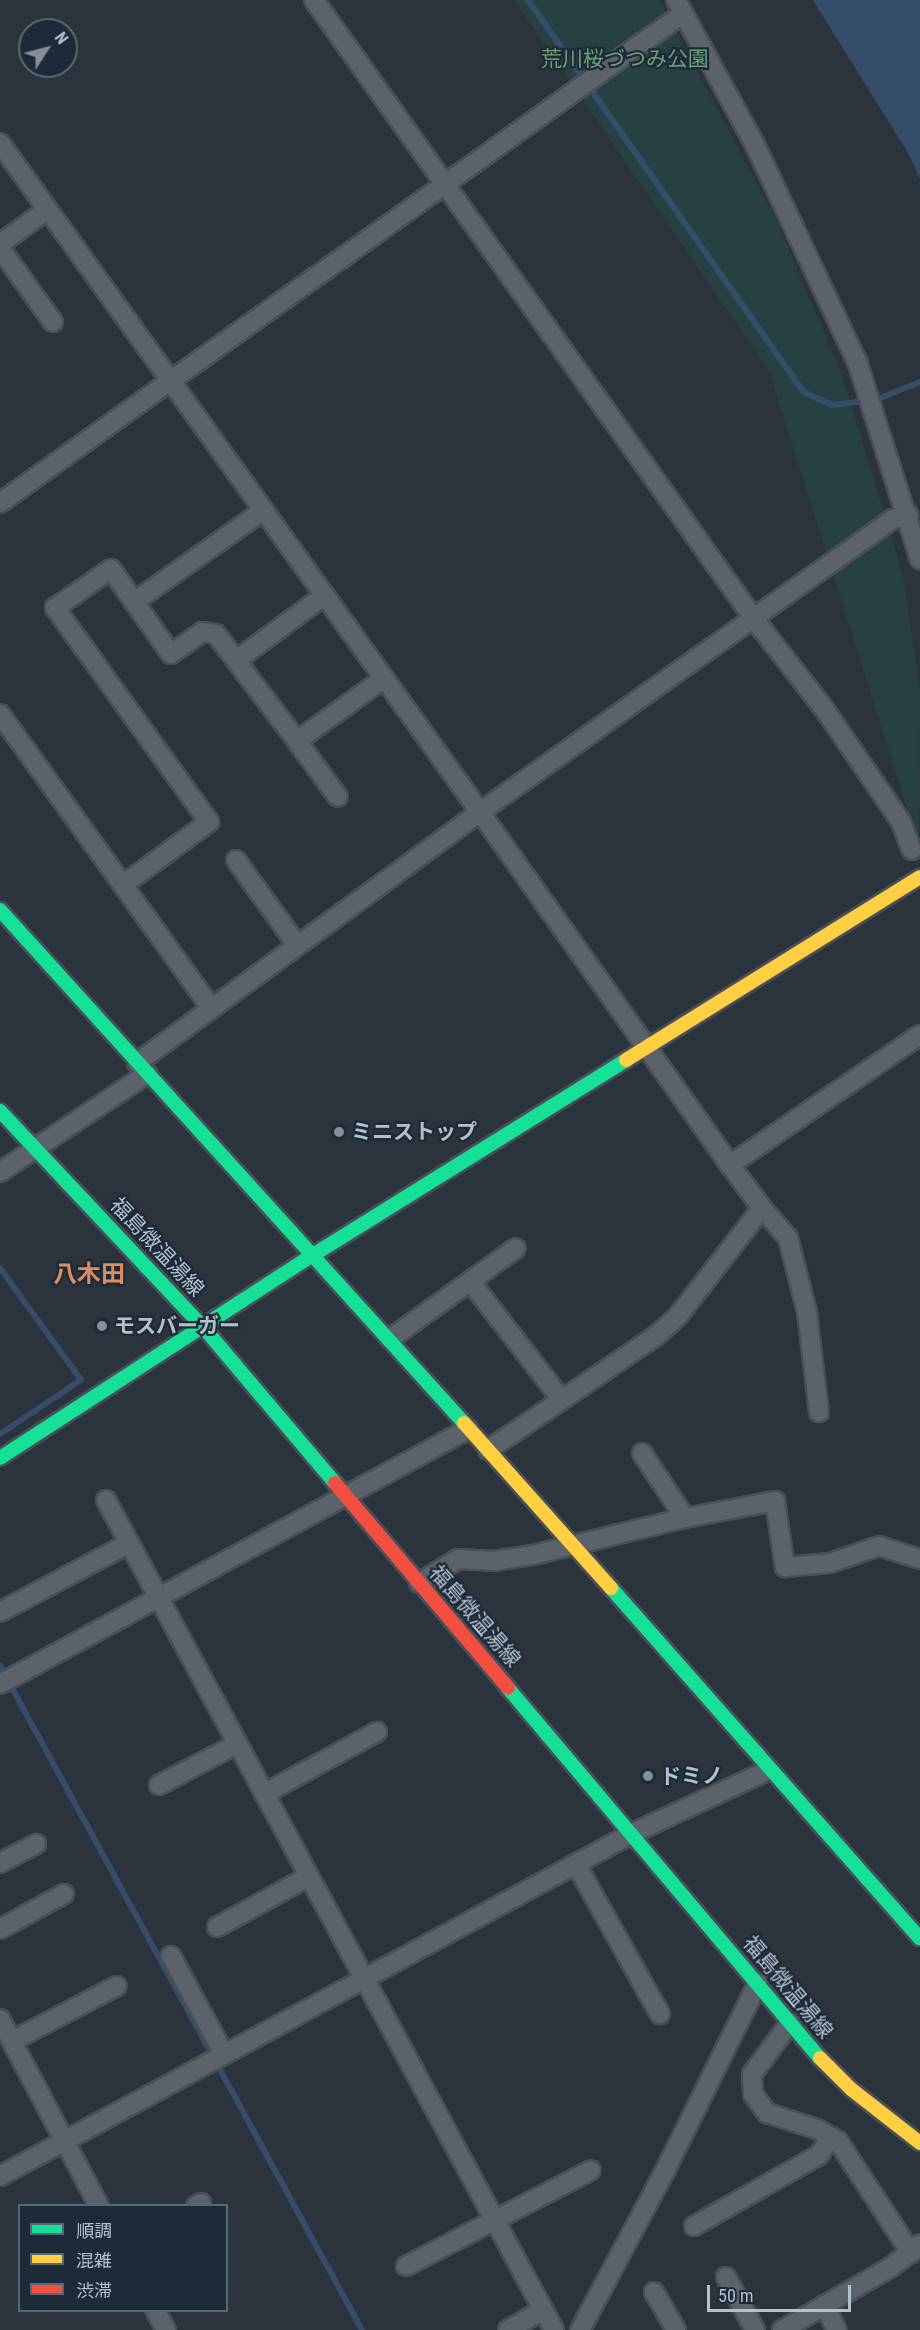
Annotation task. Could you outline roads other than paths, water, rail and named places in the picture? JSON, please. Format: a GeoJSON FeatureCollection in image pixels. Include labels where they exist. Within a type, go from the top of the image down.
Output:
{"type":"FeatureCollection","features":[{"type":"Feature","properties":{"kind":"street"},"geometry":{"type":"LineString","coordinates":[[314,0],[754,619],[825,710],[901,822],[912,850]]}},
{"type":"Feature","properties":{"kind":"street"},"geometry":{"type":"LineString","coordinates":[[0,503],[621,58],[680,6],[756,147],[858,363],[908,515],[920,559]]}},
{"type":"Feature","properties":{"kind":"street"},"geometry":{"type":"LineString","coordinates":[[0,143],[480,812],[730,1166],[788,1238],[807,1312],[819,1412]]}},
{"type":"Feature","properties":{"kind":"street"},"geometry":{"type":"LineString","coordinates":[[48,209],[0,246],[53,322]]}},
{"type":"Feature","properties":{"kind":"street"},"geometry":{"type":"LineString","coordinates":[[134,602],[264,510]]}},
{"type":"Feature","properties":{"kind":"street"},"geometry":{"type":"LineString","coordinates":[[0,1172],[142,1068],[211,1008],[480,812],[893,519],[908,515]]}},
{"type":"Feature","properties":{"kind":"street"},"geometry":{"type":"LineString","coordinates":[[123,885],[209,822],[55,608],[111,569],[171,654],[202,632],[216,634],[238,659],[338,797]]}},
{"type":"Feature","properties":{"kind":"street"},"geometry":{"type":"LineString","coordinates":[[238,659],[325,595]]}},
{"type":"Feature","properties":{"kind":"street"},"geometry":{"type":"LineString","coordinates":[[297,741],[383,679]]}},
{"type":"Feature","properties":{"kind":"street"},"geometry":{"type":"LineString","coordinates":[[0,714],[211,1008]]}},
{"type":"Feature","properties":{"kind":"street"},"geometry":{"type":"LineString","coordinates":[[236,860],[297,945]]}},
{"type":"Feature","properties":{"kind":"street"},"geometry":{"type":"LineString","coordinates":[[0,1458],[204,1328],[313,1255],[920,877]]}},
{"type":"Feature","properties":{"kind":"street"},"geometry":{"type":"LineString","coordinates":[[0,910],[390,1339],[920,1938]]}},
{"type":"Feature","properties":{"kind":"street"},"geometry":{"type":"LineString","coordinates":[[730,1166],[920,1035]]}},
{"type":"Feature","properties":{"kind":"street","name":"福島微温湯線"},"geometry":{"type":"LineString","coordinates":[[0,1111],[204,1328],[633,1833],[790,2023],[851,2089],[920,2143]]}},
{"type":"Feature","properties":{"kind":"street"},"geometry":{"type":"LineString","coordinates":[[488,1450],[656,1336],[678,1316],[762,1208]]}},
{"type":"Feature","properties":{"kind":"street"},"geometry":{"type":"LineString","coordinates":[[390,1339],[516,1248]]}},
{"type":"Feature","properties":{"kind":"street"},"geometry":{"type":"LineString","coordinates":[[470,1281],[562,1400]]}},
{"type":"Feature","properties":{"kind":"street"},"geometry":{"type":"LineString","coordinates":[[0,1684],[468,1429]]}},
{"type":"Feature","properties":{"kind":"street"},"geometry":{"type":"LineString","coordinates":[[642,1453],[685,1518]]}},
{"type":"Feature","properties":{"kind":"street"},"geometry":{"type":"LineString","coordinates":[[106,1500],[363,1980],[554,2330]]}},
{"type":"Feature","properties":{"kind":"street"},"geometry":{"type":"LineString","coordinates":[[419,1583],[458,1559],[494,1562],[573,1546],[685,1518],[775,1501],[785,1567],[830,1563],[879,1546],[920,1559]]}},
{"type":"Feature","properties":{"kind":"street"},"geometry":{"type":"LineString","coordinates":[[0,1612],[129,1543]]}},
{"type":"Feature","properties":{"kind":"street"},"geometry":{"type":"LineString","coordinates":[[264,1794],[377,1732]]}},
{"type":"Feature","properties":{"kind":"street"},"geometry":{"type":"LineString","coordinates":[[159,1785],[237,1744]]}},
{"type":"Feature","properties":{"kind":"street"},"geometry":{"type":"LineString","coordinates":[[0,2176],[633,1833],[770,1770]]}},
{"type":"Feature","properties":{"kind":"street"},"geometry":{"type":"LineString","coordinates":[[0,1863],[36,1844]]}},
{"type":"Feature","properties":{"kind":"street"},"geometry":{"type":"LineString","coordinates":[[576,1864],[660,2014]]}},
{"type":"Feature","properties":{"kind":"street"},"geometry":{"type":"LineString","coordinates":[[217,1927],[308,1877]]}},
{"type":"Feature","properties":{"kind":"street"},"geometry":{"type":"LineString","coordinates":[[0,1929],[64,1894]]}},
{"type":"Feature","properties":{"kind":"street"},"geometry":{"type":"LineString","coordinates":[[171,1956],[224,2054]]}},
{"type":"Feature","properties":{"kind":"street"},"geometry":{"type":"LineString","coordinates":[[580,2330],[665,2171],[758,1983]]}},
{"type":"Feature","properties":{"kind":"street"},"geometry":{"type":"LineString","coordinates":[[14,2040],[117,1986]]}},
{"type":"Feature","properties":{"kind":"street"},"geometry":{"type":"LineString","coordinates":[[0,2019],[14,2040],[98,2204]]}},
{"type":"Feature","properties":{"kind":"street"},"geometry":{"type":"LineString","coordinates":[[782,2330],[916,2248],[847,2151],[831,2137],[767,2113],[753,2094],[753,2074],[790,2023]]}},
{"type":"Feature","properties":{"kind":"street"},"geometry":{"type":"LineString","coordinates":[[694,2226],[819,2155],[831,2137]]}},
{"type":"Feature","properties":{"kind":"street"},"geometry":{"type":"LineString","coordinates":[[406,2266],[591,2170]]}},
{"type":"Feature","properties":{"kind":"street"},"geometry":{"type":"LineString","coordinates":[[726,2277],[755,2330]]}},
{"type":"Feature","properties":{"kind":"street"},"geometry":{"type":"LineString","coordinates":[[654,2292],[676,2330]]}},
{"type":"Feature","properties":{"kind":"street"},"geometry":{"type":"LineString","coordinates":[[824,2305],[837,2330]]}},
{"type":"Feature","properties":{"kind":"street"},"geometry":{"type":"LineString","coordinates":[[508,2330],[543,2310]]}},
{"type":"Feature","properties":{"kind":"street"},"geometry":{"type":"LineString","coordinates":[[156,2312],[166,2330]]}},
{"type":"Feature","properties":{"kind":"water"},"geometry":{"type":"Polygon","coordinates":[[[813,0],[920,0],[920,179],[908,153],[813,0]]]}},
{"type":"Feature","properties":{"kind":"waterway"},"geometry":{"type":"LineString","coordinates":[[528,0],[803,392],[832,405],[875,400],[920,382]]}},
{"type":"Feature","properties":{"kind":"waterway"},"geometry":{"type":"LineString","coordinates":[[0,1268],[81,1380],[0,1434]]}},
{"type":"Feature","properties":{"kind":"waterway"},"geometry":{"type":"LineString","coordinates":[[0,1666],[362,2330]]}},
{"type":"Feature","properties":{"kind":"place","name":"ミニストップ"},"geometry":{"type":"Point","coordinates":[339,1132]}},
{"type":"Feature","properties":{"kind":"place","name":"モスバーガー"},"geometry":{"type":"Point","coordinates":[102,1326]}},
{"type":"Feature","properties":{"kind":"place","name":"ドミノ"},"geometry":{"type":"Point","coordinates":[648,1776]}},
{"type":"Feature","properties":{"kind":"district","name":"八木田"},"geometry":{"type":"Point","coordinates":[89,1275]}},
{"type":"Feature","properties":{"kind":"park label","name":"荒川桜づつみ公園"},"geometry":{"type":"Point","coordinates":[625,59]}}]}
